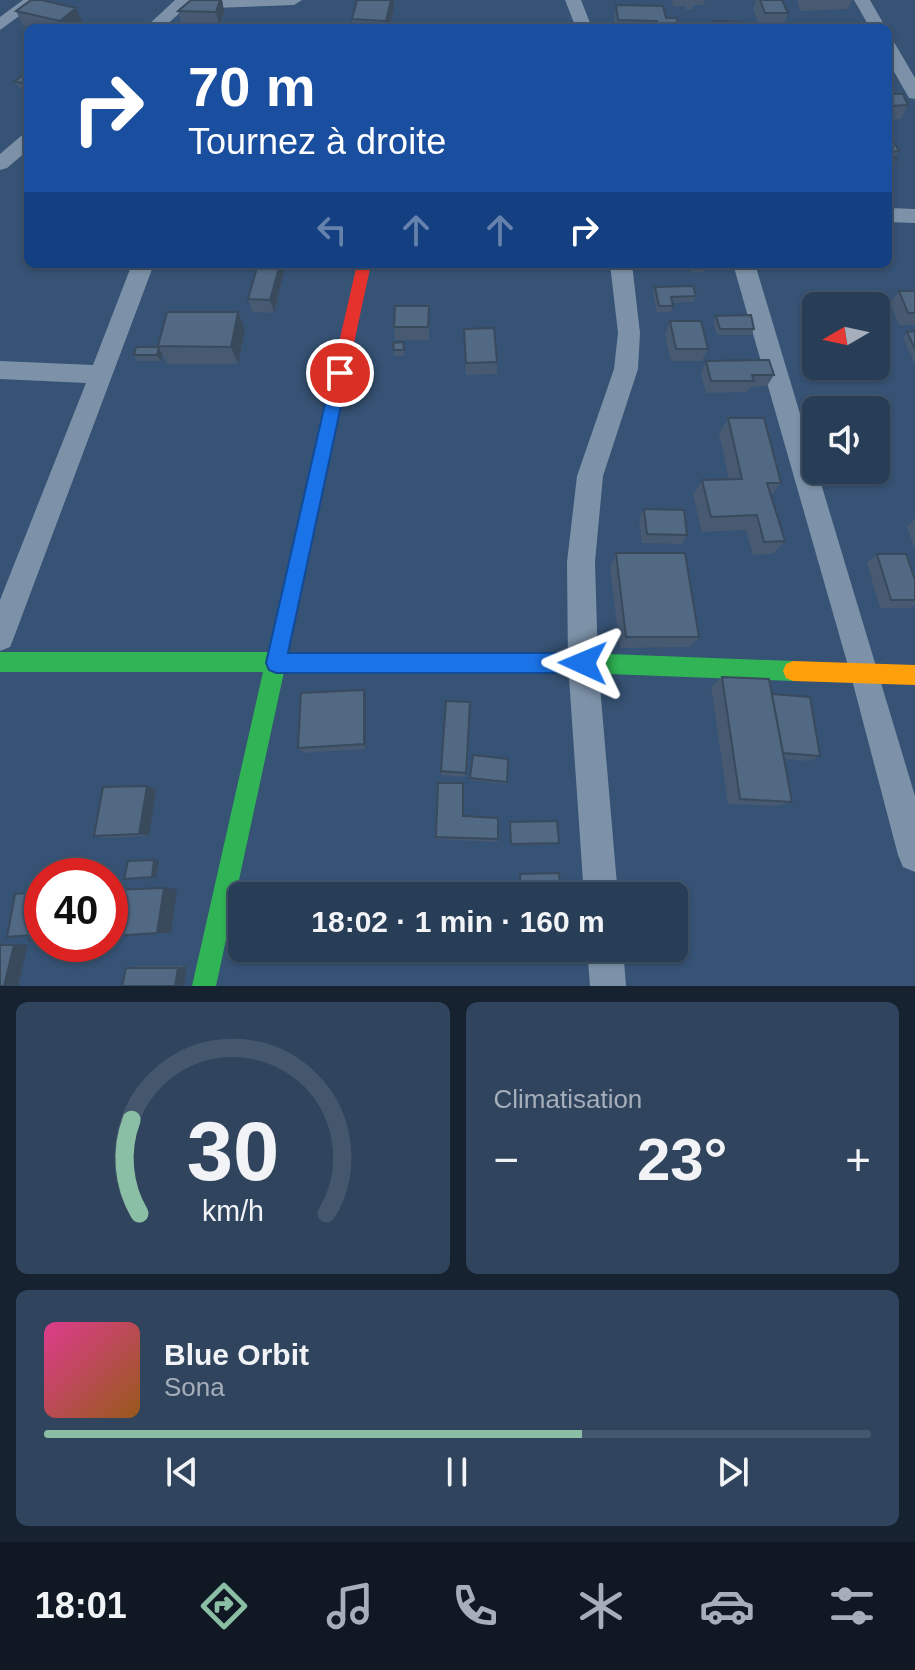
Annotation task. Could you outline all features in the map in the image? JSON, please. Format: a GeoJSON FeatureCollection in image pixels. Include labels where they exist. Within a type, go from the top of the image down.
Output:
{"type":"FeatureCollection","features":[{"type":"Feature","properties":{"kind":"street"},"geometry":{"type":"LineString","coordinates":[[0,25],[33,0]]}},
{"type":"Feature","properties":{"kind":"street"},"geometry":{"type":"LineString","coordinates":[[157,24],[182,2],[294,0]]}},
{"type":"Feature","properties":{"kind":"street"},"geometry":{"type":"LineString","coordinates":[[573,0],[582,24]]}},
{"type":"Feature","properties":{"kind":"street"},"geometry":{"type":"LineString","coordinates":[[862,0],[876,24]]}},
{"type":"Feature","properties":{"kind":"street"},"geometry":{"type":"LineString","coordinates":[[892,53],[913,89]]}},
{"type":"Feature","properties":{"kind":"street"},"geometry":{"type":"LineString","coordinates":[[892,85],[913,89]]}},
{"type":"Feature","properties":{"kind":"street"},"geometry":{"type":"LineString","coordinates":[[0,164],[24,143]]}},
{"type":"Feature","properties":{"kind":"street"},"geometry":{"type":"LineString","coordinates":[[892,215],[915,216]]}},
{"type":"Feature","properties":{"kind":"street"},"geometry":{"type":"LineString","coordinates":[[0,637],[141,268]]}},
{"type":"Feature","properties":{"kind":"street"},"geometry":{"type":"LineString","coordinates":[[204,986],[363,268]]}},
{"type":"Feature","properties":{"kind":"street"},"geometry":{"type":"LineString","coordinates":[[600,882],[583,663],[581,562],[590,476],[626,369],[629,333],[621,268]]}},
{"type":"Feature","properties":{"kind":"street"},"geometry":{"type":"LineString","coordinates":[[745,268],[866,676],[915,855]]}},
{"type":"Feature","properties":{"kind":"street"},"geometry":{"type":"LineString","coordinates":[[0,370],[99,374]]}},
{"type":"Feature","properties":{"kind":"street"},"geometry":{"type":"LineString","coordinates":[[0,662],[583,663],[866,676],[915,675]]}},
{"type":"Feature","properties":{"kind":"street"},"geometry":{"type":"LineString","coordinates":[[606,962],[608,986]]}},
{"type":"Feature","properties":{"kind":"building"},"geometry":{"type":"Polygon","coordinates":[[[31,0],[76,8],[60,21],[16,11],[31,0]]]}},
{"type":"Feature","properties":{"kind":"building"},"geometry":{"type":"Polygon","coordinates":[[[191,0],[220,0],[216,12],[178,11],[191,0]]]}},
{"type":"Feature","properties":{"kind":"building"},"geometry":{"type":"Polygon","coordinates":[[[357,0],[391,0],[386,21],[352,19],[357,0]]]}},
{"type":"Feature","properties":{"kind":"building"},"geometry":{"type":"Polygon","coordinates":[[[760,0],[782,0],[788,13],[765,13],[760,0]]]}},
{"type":"Feature","properties":{"kind":"building"},"geometry":{"type":"Polygon","coordinates":[[[616,5],[663,6],[666,18],[677,18],[678,24],[657,24],[657,21],[618,20],[616,5]]]}},
{"type":"Feature","properties":{"kind":"building"},"geometry":{"type":"Polygon","coordinates":[[[714,21],[744,24],[714,24],[714,21]]]}},
{"type":"Feature","properties":{"kind":"building"},"geometry":{"type":"Polygon","coordinates":[[[24,75],[24,84],[15,81],[24,75]]]}},
{"type":"Feature","properties":{"kind":"building"},"geometry":{"type":"Polygon","coordinates":[[[892,94],[903,94],[908,105],[892,106],[892,94]]]}},
{"type":"Feature","properties":{"kind":"building"},"geometry":{"type":"Polygon","coordinates":[[[892,139],[899,151],[892,152],[892,139]]]}},
{"type":"Feature","properties":{"kind":"building"},"geometry":{"type":"Polygon","coordinates":[[[257,268],[279,268],[270,300],[248,299],[257,268]]]}},
{"type":"Feature","properties":{"kind":"building"},"geometry":{"type":"Polygon","coordinates":[[[693,286],[696,296],[671,297],[673,306],[659,306],[655,287],[693,286]]]}},
{"type":"Feature","properties":{"kind":"building"},"geometry":{"type":"Polygon","coordinates":[[[899,291],[915,291],[915,313],[908,313],[899,291]]]}},
{"type":"Feature","properties":{"kind":"building"},"geometry":{"type":"Polygon","coordinates":[[[395,306],[429,306],[428,327],[394,327],[395,306]]]}},
{"type":"Feature","properties":{"kind":"building"},"geometry":{"type":"Polygon","coordinates":[[[167,312],[238,312],[231,347],[158,346],[167,312]]]}},
{"type":"Feature","properties":{"kind":"building"},"geometry":{"type":"Polygon","coordinates":[[[751,315],[754,329],[720,329],[716,316],[751,315]]]}},
{"type":"Feature","properties":{"kind":"building"},"geometry":{"type":"Polygon","coordinates":[[[670,321],[701,321],[708,349],[676,349],[670,321]]]}},
{"type":"Feature","properties":{"kind":"building"},"geometry":{"type":"Polygon","coordinates":[[[494,328],[497,362],[466,363],[464,329],[494,328]]]}},
{"type":"Feature","properties":{"kind":"building"},"geometry":{"type":"Polygon","coordinates":[[[915,331],[915,349],[907,332],[915,331]]]}},
{"type":"Feature","properties":{"kind":"building"},"geometry":{"type":"Polygon","coordinates":[[[403,342],[404,350],[394,350],[393,343],[403,342]]]}},
{"type":"Feature","properties":{"kind":"building"},"geometry":{"type":"Polygon","coordinates":[[[136,347],[159,347],[157,355],[134,355],[136,347]]]}},
{"type":"Feature","properties":{"kind":"building"},"geometry":{"type":"Polygon","coordinates":[[[769,360],[774,375],[752,375],[754,381],[711,381],[706,361],[769,360]]]}},
{"type":"Feature","properties":{"kind":"building"},"geometry":{"type":"Polygon","coordinates":[[[728,418],[764,418],[781,483],[767,483],[785,541],[764,542],[757,515],[711,517],[702,480],[742,479],[728,418]]]}},
{"type":"Feature","properties":{"kind":"building"},"geometry":{"type":"Polygon","coordinates":[[[644,509],[684,510],[687,535],[647,534],[644,509]]]}},
{"type":"Feature","properties":{"kind":"building"},"geometry":{"type":"Polygon","coordinates":[[[616,553],[685,553],[699,637],[626,637],[616,553]]]}},
{"type":"Feature","properties":{"kind":"building"},"geometry":{"type":"Polygon","coordinates":[[[877,554],[906,554],[915,580],[915,600],[891,600],[877,554]]]}},
{"type":"Feature","properties":{"kind":"building"},"geometry":{"type":"Polygon","coordinates":[[[722,677],[769,679],[792,802],[740,799],[722,677]]]}},
{"type":"Feature","properties":{"kind":"building"},"geometry":{"type":"Polygon","coordinates":[[[364,690],[364,744],[298,748],[301,693],[364,690]]]}},
{"type":"Feature","properties":{"kind":"building"},"geometry":{"type":"Polygon","coordinates":[[[772,694],[810,697],[820,756],[783,753],[772,694]]]}},
{"type":"Feature","properties":{"kind":"building"},"geometry":{"type":"Polygon","coordinates":[[[446,701],[470,702],[466,773],[441,771],[446,701]]]}},
{"type":"Feature","properties":{"kind":"building"},"geometry":{"type":"Polygon","coordinates":[[[473,755],[508,759],[507,782],[470,778],[473,755]]]}},
{"type":"Feature","properties":{"kind":"building"},"geometry":{"type":"Polygon","coordinates":[[[438,783],[463,783],[463,816],[498,818],[498,839],[436,837],[438,783]]]}},
{"type":"Feature","properties":{"kind":"building"},"geometry":{"type":"Polygon","coordinates":[[[147,786],[139,834],[94,836],[103,787],[147,786]]]}},
{"type":"Feature","properties":{"kind":"building"},"geometry":{"type":"Polygon","coordinates":[[[557,821],[559,843],[511,844],[510,822],[557,821]]]}},
{"type":"Feature","properties":{"kind":"building"},"geometry":{"type":"Polygon","coordinates":[[[154,860],[152,877],[128,879],[128,861],[154,860]]]}},
{"type":"Feature","properties":{"kind":"building"},"geometry":{"type":"Polygon","coordinates":[[[559,873],[560,882],[520,882],[520,874],[559,873]]]}},
{"type":"Feature","properties":{"kind":"building"},"geometry":{"type":"Polygon","coordinates":[[[164,888],[157,933],[128,935],[128,889],[164,888]]]}},
{"type":"Feature","properties":{"kind":"building"},"geometry":{"type":"Polygon","coordinates":[[[24,893],[24,936],[7,937],[15,894],[24,893]]]}},
{"type":"Feature","properties":{"kind":"building"},"geometry":{"type":"Polygon","coordinates":[[[0,945],[14,945],[4,986],[0,986],[0,945]]]}},
{"type":"Feature","properties":{"kind":"building"},"geometry":{"type":"Polygon","coordinates":[[[126,968],[178,968],[175,986],[122,986],[126,968]]]}},
{"type":"Feature","properties":{"kind":"traffic: fast"},"geometry":{"type":"LineString","coordinates":[[204,986],[302,543]]}},
{"type":"Feature","properties":{"kind":"traffic: fast"},"geometry":{"type":"LineString","coordinates":[[0,662],[583,663],[793,671]]}},
{"type":"Feature","properties":{"kind":"traffic: slow"},"geometry":{"type":"LineString","coordinates":[[793,671],[915,675]]}},
{"type":"Feature","properties":{"kind":"traffic: jam"},"geometry":{"type":"LineString","coordinates":[[302,543],[363,268]]}},
{"type":"Feature","properties":{"kind":"route"},"geometry":{"type":"LineString","coordinates":[[340,373],[276,663],[583,663]]}}]}
